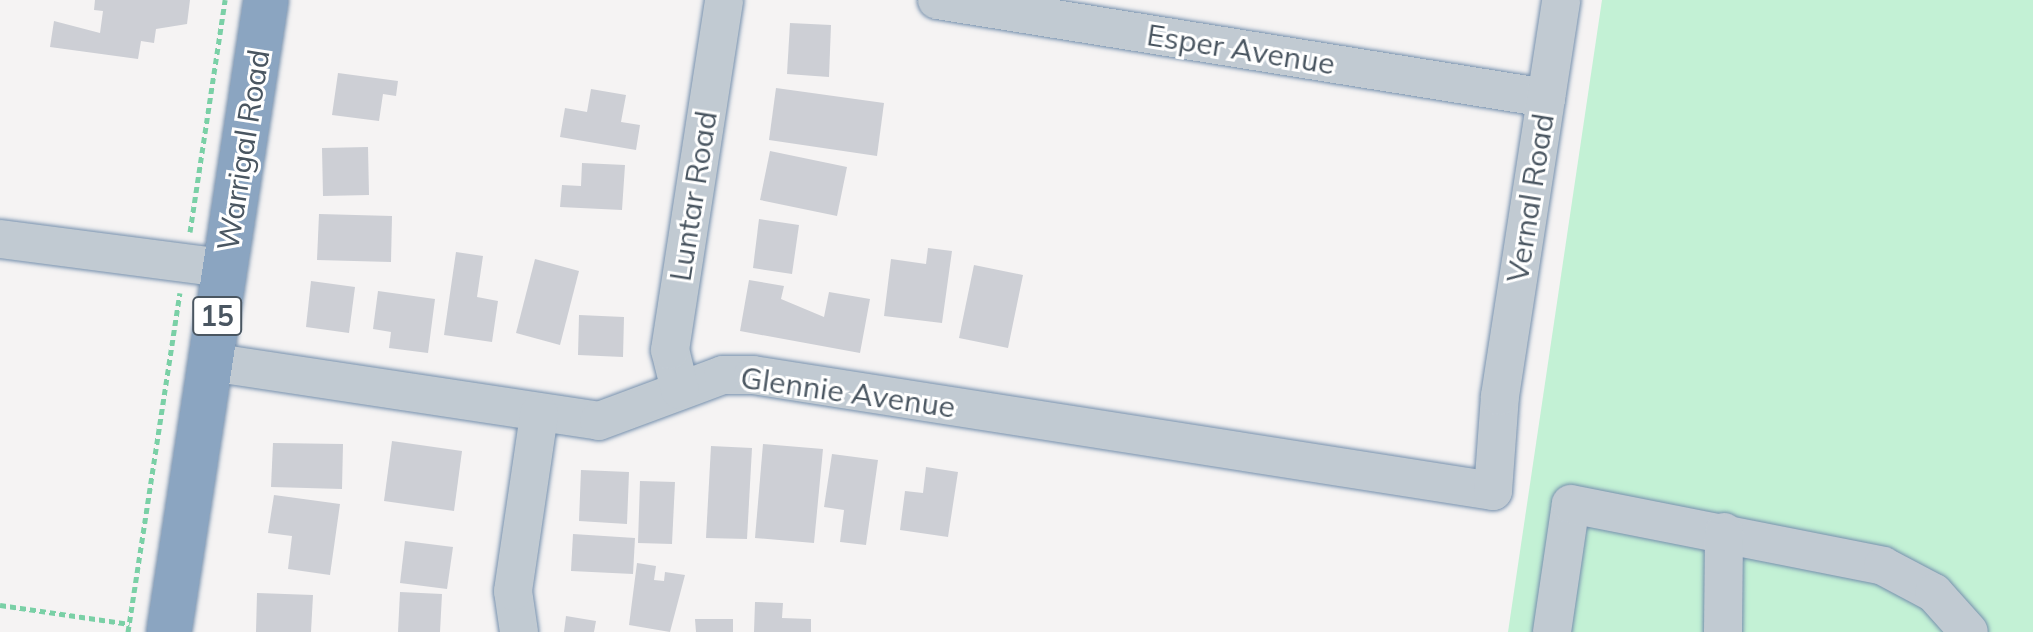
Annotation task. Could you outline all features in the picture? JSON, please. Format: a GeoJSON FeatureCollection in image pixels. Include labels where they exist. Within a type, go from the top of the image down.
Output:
{"type":"FeatureCollection","features":[{"type":"Feature","properties":{"kind":"highway","name":"Warrigal Road"},"geometry":{"type":"LineString","coordinates":[[149,628],[210,362],[205,266],[266,0]]}},
{"type":"Feature","properties":{"kind":"street","name":"Luntar Road"},"geometry":{"type":"LineString","coordinates":[[680,390],[670,350],[724,0]]}},
{"type":"Feature","properties":{"kind":"street","name":"Esper Avenue"},"geometry":{"type":"LineString","coordinates":[[937,0],[1546,98]]}},
{"type":"Feature","properties":{"kind":"street","name":"Vernal Road"},"geometry":{"type":"LineString","coordinates":[[1484,489],[1561,0]]}},
{"type":"Feature","properties":{"kind":"street"},"geometry":{"type":"LineString","coordinates":[[0,239],[205,266]]}},
{"type":"Feature","properties":{"kind":"street","name":"Glennie Avenue"},"geometry":{"type":"LineString","coordinates":[[210,362],[599,421],[723,375],[753,375],[1484,489]]}},
{"type":"Feature","properties":{"kind":"street"},"geometry":{"type":"LineString","coordinates":[[519,632],[513,591],[539,414]]}},
{"type":"Feature","properties":{"kind":"street"},"geometry":{"type":"LineString","coordinates":[[1552,632],[1571,504],[1883,566],[1934,593],[1969,632]]}},
{"type":"Feature","properties":{"kind":"street"},"geometry":{"type":"LineString","coordinates":[[1723,632],[1724,532]]}},
{"type":"Feature","properties":{"kind":"path"},"geometry":{"type":"LineString","coordinates":[[149,628],[205,266],[225,0]]}},
{"type":"Feature","properties":{"kind":"path"},"geometry":{"type":"LineString","coordinates":[[0,605],[149,628]]}},
{"type":"Feature","properties":{"kind":"path"},"geometry":{"type":"LineString","coordinates":[[128,632],[149,628]]}},
{"type":"Feature","properties":{"kind":"green space"},"geometry":{"type":"Polygon","coordinates":[[[1602,0],[2033,0],[2033,632],[1508,632],[1602,0]]]}},
{"type":"Feature","properties":{"kind":"building"},"geometry":{"type":"Polygon","coordinates":[[[95,0],[190,0],[187,24],[156,29],[154,43],[141,41],[138,59],[50,47],[54,21],[100,33],[103,11],[94,10],[95,0]]]}},
{"type":"Feature","properties":{"kind":"building"},"geometry":{"type":"Polygon","coordinates":[[[790,23],[831,25],[829,77],[787,74],[790,23]]]}},
{"type":"Feature","properties":{"kind":"building"},"geometry":{"type":"Polygon","coordinates":[[[338,73],[398,81],[396,96],[383,94],[379,121],[332,115],[338,73]]]}},
{"type":"Feature","properties":{"kind":"building"},"geometry":{"type":"Polygon","coordinates":[[[776,88],[884,103],[877,156],[769,140],[776,88]]]}},
{"type":"Feature","properties":{"kind":"building"},"geometry":{"type":"Polygon","coordinates":[[[591,89],[626,95],[621,122],[640,125],[636,150],[560,137],[565,108],[587,112],[591,89]]]}},
{"type":"Feature","properties":{"kind":"building"},"geometry":{"type":"Polygon","coordinates":[[[368,147],[369,195],[323,196],[322,148],[368,147]]]}},
{"type":"Feature","properties":{"kind":"building"},"geometry":{"type":"Polygon","coordinates":[[[770,151],[847,167],[837,216],[760,200],[770,151]]]}},
{"type":"Feature","properties":{"kind":"building"},"geometry":{"type":"Polygon","coordinates":[[[582,163],[625,165],[622,210],[560,207],[562,185],[581,186],[582,163]]]}},
{"type":"Feature","properties":{"kind":"building"},"geometry":{"type":"Polygon","coordinates":[[[319,214],[392,216],[391,262],[317,260],[319,214]]]}},
{"type":"Feature","properties":{"kind":"building"},"geometry":{"type":"Polygon","coordinates":[[[759,219],[799,225],[792,274],[753,268],[759,219]]]}},
{"type":"Feature","properties":{"kind":"building"},"geometry":{"type":"Polygon","coordinates":[[[928,248],[952,251],[942,323],[884,316],[891,259],[926,264],[928,248]]]}},
{"type":"Feature","properties":{"kind":"building"},"geometry":{"type":"Polygon","coordinates":[[[456,252],[483,256],[477,297],[498,301],[492,342],[444,335],[456,252]]]}},
{"type":"Feature","properties":{"kind":"building"},"geometry":{"type":"Polygon","coordinates":[[[535,259],[579,271],[560,345],[516,333],[535,259]]]}},
{"type":"Feature","properties":{"kind":"building"},"geometry":{"type":"Polygon","coordinates":[[[974,265],[1023,275],[1008,348],[959,338],[974,265]]]}},
{"type":"Feature","properties":{"kind":"building"},"geometry":{"type":"Polygon","coordinates":[[[749,280],[784,286],[781,299],[824,317],[829,292],[870,299],[860,353],[740,331],[749,280]]]}},
{"type":"Feature","properties":{"kind":"building"},"geometry":{"type":"Polygon","coordinates":[[[311,281],[355,287],[349,333],[306,327],[311,281]]]}},
{"type":"Feature","properties":{"kind":"building"},"geometry":{"type":"Polygon","coordinates":[[[378,291],[435,299],[428,353],[389,348],[391,332],[373,329],[378,291]]]}},
{"type":"Feature","properties":{"kind":"building"},"geometry":{"type":"Polygon","coordinates":[[[579,315],[624,317],[623,357],[578,355],[579,315]]]}},
{"type":"Feature","properties":{"kind":"building"},"geometry":{"type":"Polygon","coordinates":[[[392,441],[462,451],[454,511],[384,501],[392,441]]]}},
{"type":"Feature","properties":{"kind":"building"},"geometry":{"type":"Polygon","coordinates":[[[273,443],[343,444],[342,489],[271,487],[273,443]]]}},
{"type":"Feature","properties":{"kind":"building"},"geometry":{"type":"Polygon","coordinates":[[[763,444],[823,449],[814,543],[755,538],[763,444]]]}},
{"type":"Feature","properties":{"kind":"building"},"geometry":{"type":"Polygon","coordinates":[[[711,446],[752,448],[747,539],[706,538],[711,446]]]}},
{"type":"Feature","properties":{"kind":"building"},"geometry":{"type":"Polygon","coordinates":[[[832,454],[878,460],[866,545],[840,542],[844,510],[824,507],[832,454]]]}},
{"type":"Feature","properties":{"kind":"building"},"geometry":{"type":"Polygon","coordinates":[[[926,467],[958,472],[948,537],[900,530],[905,491],[923,493],[926,467]]]}},
{"type":"Feature","properties":{"kind":"building"},"geometry":{"type":"Polygon","coordinates":[[[581,470],[629,472],[627,524],[579,521],[581,470]]]}},
{"type":"Feature","properties":{"kind":"building"},"geometry":{"type":"Polygon","coordinates":[[[640,481],[675,482],[672,544],[638,543],[640,481]]]}},
{"type":"Feature","properties":{"kind":"building"},"geometry":{"type":"Polygon","coordinates":[[[274,495],[340,504],[330,575],[288,569],[292,536],[268,533],[274,495]]]}},
{"type":"Feature","properties":{"kind":"building"},"geometry":{"type":"Polygon","coordinates":[[[573,534],[635,538],[633,574],[571,571],[573,534]]]}},
{"type":"Feature","properties":{"kind":"building"},"geometry":{"type":"Polygon","coordinates":[[[405,541],[453,547],[447,589],[400,583],[405,541]]]}},
{"type":"Feature","properties":{"kind":"building"},"geometry":{"type":"Polygon","coordinates":[[[637,563],[656,566],[654,580],[664,581],[665,572],[685,575],[670,632],[629,625],[637,563]]]}},
{"type":"Feature","properties":{"kind":"building"},"geometry":{"type":"Polygon","coordinates":[[[400,592],[442,594],[440,632],[398,632],[400,592]]]}},
{"type":"Feature","properties":{"kind":"building"},"geometry":{"type":"Polygon","coordinates":[[[257,593],[313,595],[311,632],[256,632],[257,593]]]}},
{"type":"Feature","properties":{"kind":"building"},"geometry":{"type":"Polygon","coordinates":[[[755,602],[783,603],[782,618],[811,619],[811,632],[754,632],[755,602]]]}},
{"type":"Feature","properties":{"kind":"building"},"geometry":{"type":"Polygon","coordinates":[[[566,616],[596,621],[594,632],[564,632],[566,616]]]}},
{"type":"Feature","properties":{"kind":"building"},"geometry":{"type":"Polygon","coordinates":[[[695,619],[733,619],[733,632],[696,632],[695,619]]]}}]}
